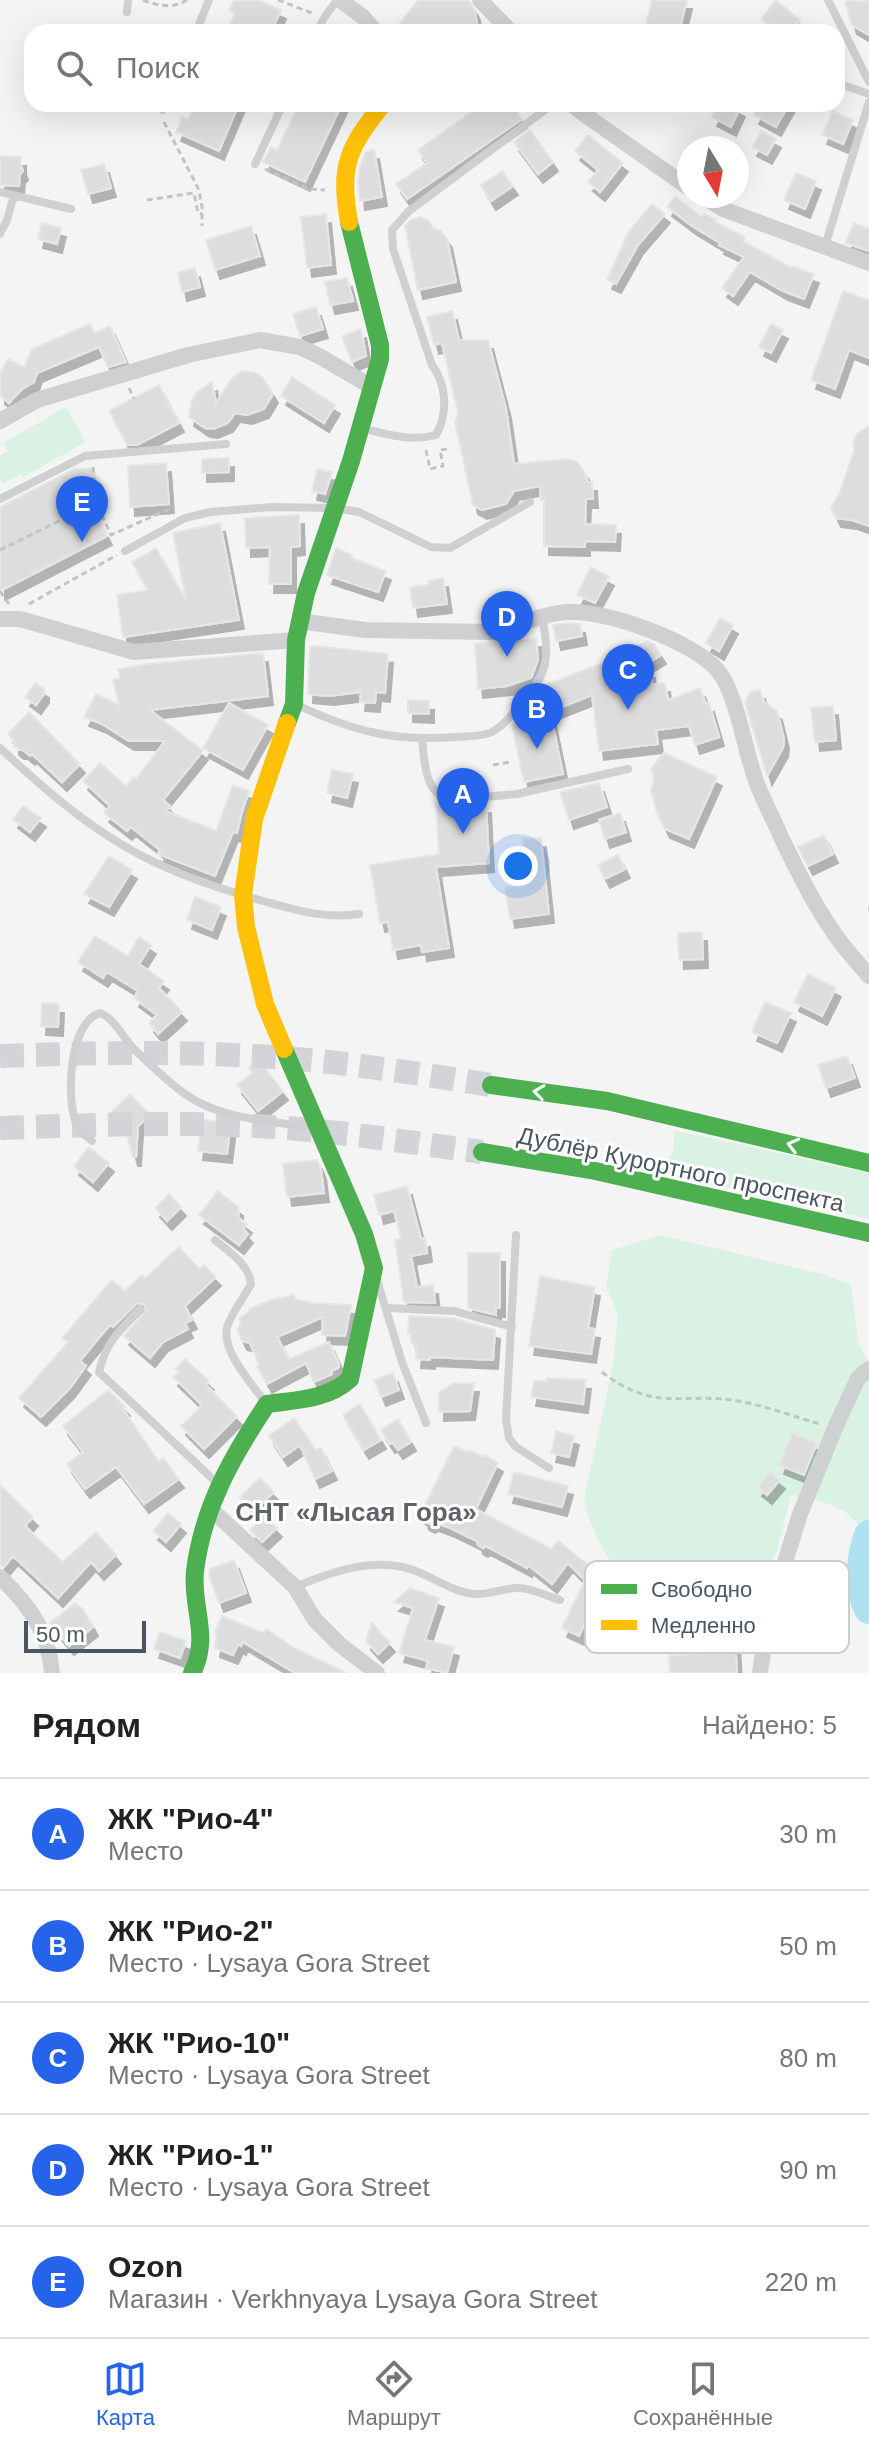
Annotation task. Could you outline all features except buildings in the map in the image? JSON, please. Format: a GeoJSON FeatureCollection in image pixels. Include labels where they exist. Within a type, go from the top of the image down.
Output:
{"type":"FeatureCollection","features":[{"type":"Feature","properties":{"kind":"street"},"geometry":{"type":"LineString","coordinates":[[338,0],[369,24]]}},
{"type":"Feature","properties":{"kind":"street"},"geometry":{"type":"LineString","coordinates":[[480,0],[503,24]]}},
{"type":"Feature","properties":{"kind":"street"},"geometry":{"type":"LineString","coordinates":[[192,1673],[199,1663],[203,1634],[195,1572],[220,1485],[232,1457],[267,1404],[332,1393],[343,1388],[350,1379],[374,1268],[364,1234],[265,1004],[246,927],[243,895],[254,819],[294,704],[299,621],[382,352],[359,277],[345,192],[345,165],[350,151],[360,131],[377,112]]}},
{"type":"Feature","properties":{"kind":"street"},"geometry":{"type":"LineString","coordinates":[[583,112],[677,179]]}},
{"type":"Feature","properties":{"kind":"street"},"geometry":{"type":"LineString","coordinates":[[721,208],[869,263]]}},
{"type":"Feature","properties":{"kind":"street"},"geometry":{"type":"LineString","coordinates":[[0,421],[37,400],[188,355],[260,340],[300,347],[372,387]]}},
{"type":"Feature","properties":{"kind":"street"},"geometry":{"type":"LineString","coordinates":[[299,621],[365,630],[492,632],[542,616],[579,612],[616,618],[659,634],[701,655],[718,671],[727,686],[755,779],[802,881],[835,934],[869,976]]}},
{"type":"Feature","properties":{"kind":"street"},"geometry":{"type":"LineString","coordinates":[[7,616],[134,652],[296,640]]}},
{"type":"Feature","properties":{"kind":"street"},"geometry":{"type":"LineString","coordinates":[[491,1085],[607,1101],[869,1163]]}},
{"type":"Feature","properties":{"kind":"street","name":"Дублёр Курортного проспекта"},"geometry":{"type":"LineString","coordinates":[[482,1152],[591,1170],[869,1233]]}},
{"type":"Feature","properties":{"kind":"street"},"geometry":{"type":"LineString","coordinates":[[785,1561],[800,1514],[835,1428],[858,1378],[869,1369]]}},
{"type":"Feature","properties":{"kind":"street"},"geometry":{"type":"LineString","coordinates":[[212,1510],[295,1587],[315,1620],[339,1644],[377,1673]]}},
{"type":"Feature","properties":{"kind":"street"},"geometry":{"type":"LineString","coordinates":[[0,1577],[31,1610],[41,1626],[52,1673]]}},
{"type":"Feature","properties":{"kind":"street"},"geometry":{"type":"LineString","coordinates":[[760,1673],[763,1653]]}},
{"type":"Feature","properties":{"kind":"lane"},"geometry":{"type":"LineString","coordinates":[[127,12],[128,0]]}},
{"type":"Feature","properties":{"kind":"lane"},"geometry":{"type":"LineString","coordinates":[[199,24],[209,0]]}},
{"type":"Feature","properties":{"kind":"lane"},"geometry":{"type":"LineString","coordinates":[[321,24],[338,0]]}},
{"type":"Feature","properties":{"kind":"lane"},"geometry":{"type":"LineString","coordinates":[[828,0],[840,24]]}},
{"type":"Feature","properties":{"kind":"lane"},"geometry":{"type":"LineString","coordinates":[[845,34],[869,82]]}},
{"type":"Feature","properties":{"kind":"lane"},"geometry":{"type":"LineString","coordinates":[[845,86],[869,94]]}},
{"type":"Feature","properties":{"kind":"lane"},"geometry":{"type":"LineString","coordinates":[[825,246],[869,102]]}},
{"type":"Feature","properties":{"kind":"lane"},"geometry":{"type":"LineString","coordinates":[[255,164],[279,112]]}},
{"type":"Feature","properties":{"kind":"lane"},"geometry":{"type":"LineString","coordinates":[[360,428],[401,437],[424,438],[436,435],[445,414],[438,373],[432,365],[393,249],[392,230],[409,211],[542,112]]}},
{"type":"Feature","properties":{"kind":"lane"},"geometry":{"type":"LineString","coordinates":[[0,192],[71,209]]}},
{"type":"Feature","properties":{"kind":"lane"},"geometry":{"type":"LineString","coordinates":[[0,234],[14,195]]}},
{"type":"Feature","properties":{"kind":"lane"},"geometry":{"type":"LineString","coordinates":[[0,499],[85,456],[226,444]]}},
{"type":"Feature","properties":{"kind":"lane"},"geometry":{"type":"LineString","coordinates":[[125,551],[185,518],[210,512],[271,507],[335,508],[359,512],[431,547],[450,548],[530,502]]}},
{"type":"Feature","properties":{"kind":"lane"},"geometry":{"type":"LineString","coordinates":[[294,704],[333,723],[354,729],[422,740],[488,734],[502,725],[534,690],[543,673],[547,647],[542,616]]}},
{"type":"Feature","properties":{"kind":"lane"},"geometry":{"type":"LineString","coordinates":[[422,740],[430,785],[440,796],[449,800],[517,794],[628,769]]}},
{"type":"Feature","properties":{"kind":"lane"},"geometry":{"type":"LineString","coordinates":[[0,748],[80,817],[126,847],[182,874],[313,915],[337,917],[359,914]]}},
{"type":"Feature","properties":{"kind":"lane"},"geometry":{"type":"LineString","coordinates":[[92,1141],[79,1129],[74,1119],[70,1089],[73,1059],[85,1022],[100,1013],[110,1020],[133,1049],[185,1095],[248,1118],[317,1128]]}},
{"type":"Feature","properties":{"kind":"lane"},"geometry":{"type":"LineString","coordinates":[[516,1235],[506,1419],[509,1438],[516,1447],[549,1468]]}},
{"type":"Feature","properties":{"kind":"lane"},"geometry":{"type":"LineString","coordinates":[[215,1240],[243,1265],[251,1278],[251,1284],[227,1328],[227,1339],[229,1351],[267,1404]]}},
{"type":"Feature","properties":{"kind":"lane"},"geometry":{"type":"LineString","coordinates":[[374,1268],[402,1362],[426,1423]]}},
{"type":"Feature","properties":{"kind":"lane"},"geometry":{"type":"LineString","coordinates":[[386,1308],[454,1311],[512,1327]]}},
{"type":"Feature","properties":{"kind":"lane"},"geometry":{"type":"LineString","coordinates":[[140,1309],[113,1337],[104,1353],[99,1372],[220,1485]]}},
{"type":"Feature","properties":{"kind":"lane"},"geometry":{"type":"LineString","coordinates":[[295,1587],[331,1572],[386,1564],[410,1569],[466,1593],[522,1588],[560,1600]]}},
{"type":"Feature","properties":{"kind":"path"},"geometry":{"type":"LineString","coordinates":[[143,0],[156,5],[178,6],[187,0]]}},
{"type":"Feature","properties":{"kind":"path"},"geometry":{"type":"LineString","coordinates":[[278,0],[324,18]]}},
{"type":"Feature","properties":{"kind":"path"},"geometry":{"type":"LineString","coordinates":[[164,125],[199,190],[202,226]]}},
{"type":"Feature","properties":{"kind":"path"},"geometry":{"type":"LineString","coordinates":[[255,164],[309,189],[345,192]]}},
{"type":"Feature","properties":{"kind":"path"},"geometry":{"type":"LineString","coordinates":[[147,200],[194,193],[198,213],[202,214]]}},
{"type":"Feature","properties":{"kind":"path"},"geometry":{"type":"LineString","coordinates":[[424,438],[430,469],[443,466],[440,450],[448,449]]}},
{"type":"Feature","properties":{"kind":"path"},"geometry":{"type":"LineString","coordinates":[[81,458],[84,462],[93,462],[96,503],[111,535],[169,509],[182,510]]}},
{"type":"Feature","properties":{"kind":"path"},"geometry":{"type":"LineString","coordinates":[[0,550],[96,503]]}},
{"type":"Feature","properties":{"kind":"path"},"geometry":{"type":"LineString","coordinates":[[28,605],[125,551]]}},
{"type":"Feature","properties":{"kind":"path"},"geometry":{"type":"LineString","coordinates":[[0,591],[7,616]]}},
{"type":"Feature","properties":{"kind":"path"},"geometry":{"type":"LineString","coordinates":[[493,765],[510,762]]}},
{"type":"Feature","properties":{"kind":"path"},"geometry":{"type":"LineString","coordinates":[[602,1372],[620,1386],[640,1395],[670,1400],[741,1401],[835,1428]]}},
{"type":"Feature","properties":{"kind":"green space"},"geometry":{"type":"Polygon","coordinates":[[[66,407],[86,442],[23,477],[21,474],[2,484],[0,456],[8,451],[3,443],[66,407]]]}},
{"type":"Feature","properties":{"kind":"green space"},"geometry":{"type":"Polygon","coordinates":[[[674,1130],[869,1173],[869,1219],[664,1173],[674,1147],[674,1130]]]}},
{"type":"Feature","properties":{"kind":"green space"},"geometry":{"type":"Polygon","coordinates":[[[660,1235],[823,1274],[851,1285],[858,1342],[869,1362],[869,1553],[860,1528],[847,1513],[830,1504],[791,1495],[772,1561],[610,1561],[592,1526],[584,1499],[613,1365],[618,1315],[606,1287],[612,1250],[660,1235]]]}},
{"type":"Feature","properties":{"kind":"waterway"},"geometry":{"type":"LineString","coordinates":[[869,1535],[862,1573],[863,1592],[869,1609]]}},
{"type":"Feature","properties":{"kind":"tunnel"},"geometry":{"type":"LineString","coordinates":[[0,1056],[128,1053],[256,1056],[345,1064],[491,1085]]}},
{"type":"Feature","properties":{"kind":"tunnel"},"geometry":{"type":"LineString","coordinates":[[0,1128],[161,1124],[257,1126],[342,1133],[482,1152]]}},
{"type":"Feature","properties":{"kind":"traffic: fast"},"geometry":{"type":"LineString","coordinates":[[287,723],[294,704],[296,640],[306,593],[351,461],[380,359],[380,345],[349,222]]}},
{"type":"Feature","properties":{"kind":"traffic: fast"},"geometry":{"type":"LineString","coordinates":[[192,1673],[200,1647],[195,1571],[205,1525],[221,1483],[267,1404],[321,1395],[350,1379],[374,1268],[364,1234],[284,1049]]}},
{"type":"Feature","properties":{"kind":"traffic: fast"},"geometry":{"type":"LineString","coordinates":[[491,1085],[607,1101],[869,1163]]}},
{"type":"Feature","properties":{"kind":"traffic: fast"},"geometry":{"type":"LineString","coordinates":[[482,1152],[591,1170],[869,1233]]}},
{"type":"Feature","properties":{"kind":"traffic: slow"},"geometry":{"type":"LineString","coordinates":[[349,222],[345,186],[349,158],[377,112]]}},
{"type":"Feature","properties":{"kind":"traffic: slow"},"geometry":{"type":"LineString","coordinates":[[284,1049],[265,1004],[246,927],[243,895],[254,819],[287,723]]}},
{"type":"Feature","properties":{"kind":"place","name":"Ozon"},"geometry":{"type":"Point","coordinates":[82,542]}},
{"type":"Feature","properties":{"kind":"place","name":"ЖК \"Рио-1\""},"geometry":{"type":"Point","coordinates":[507,657]}},
{"type":"Feature","properties":{"kind":"place","name":"ЖК \"Рио-10\""},"geometry":{"type":"Point","coordinates":[628,710]}},
{"type":"Feature","properties":{"kind":"place","name":"ЖК \"Рио-2\""},"geometry":{"type":"Point","coordinates":[537,749]}},
{"type":"Feature","properties":{"kind":"place","name":"ЖК \"Рио-4\""},"geometry":{"type":"Point","coordinates":[463,834]}},
{"type":"Feature","properties":{"kind":"district","name":"СНТ «Лысая Гора»"},"geometry":{"type":"Point","coordinates":[356,1512]}}]}
